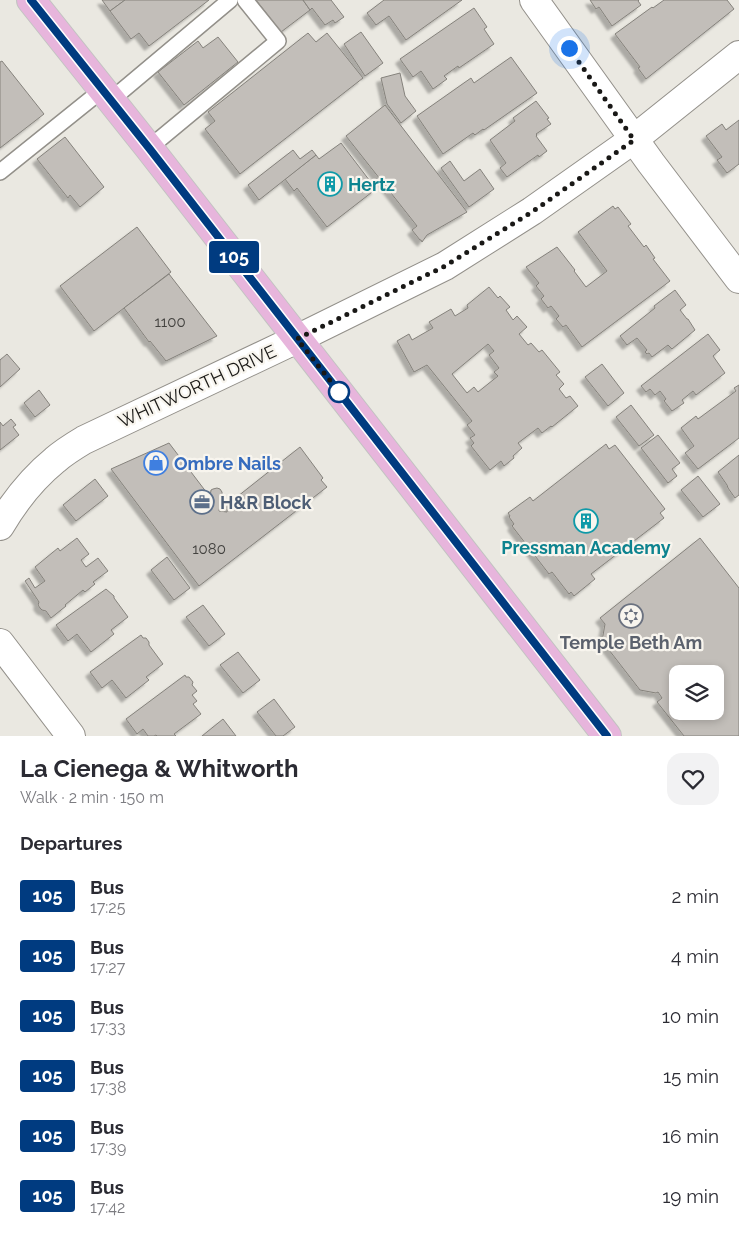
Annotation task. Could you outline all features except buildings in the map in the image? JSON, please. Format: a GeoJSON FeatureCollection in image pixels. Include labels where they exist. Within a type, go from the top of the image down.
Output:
{"type":"FeatureCollection","features":[{"type":"Feature","properties":{"kind":"main road"},"geometry":{"type":"LineString","coordinates":[[31,0],[149,148],[607,736]]}},
{"type":"Feature","properties":{"kind":"street"},"geometry":{"type":"LineString","coordinates":[[534,0],[634,140],[739,280]]}},
{"type":"Feature","properties":{"kind":"street","name":"WHITWORTH DRIVE"},"geometry":{"type":"LineString","coordinates":[[0,526],[9,511],[32,482],[54,460],[84,440],[445,266],[532,212],[634,140],[739,55]]}},
{"type":"Feature","properties":{"kind":"street"},"geometry":{"type":"LineString","coordinates":[[0,644],[71,736]]}},
{"type":"Feature","properties":{"kind":"lane"},"geometry":{"type":"LineString","coordinates":[[0,172],[106,95],[230,0]]}},
{"type":"Feature","properties":{"kind":"lane"},"geometry":{"type":"LineString","coordinates":[[149,148],[278,41],[245,0]]}},
{"type":"Feature","properties":{"kind":"bus line","name":"105"},"geometry":{"type":"LineString","coordinates":[[31,0],[149,148],[607,736]]}},
{"type":"Feature","properties":{"kind":"place","name":"Hertz"},"geometry":{"type":"Point","coordinates":[330,184]}},
{"type":"Feature","properties":{"kind":"place","name":"Ombre Nails"},"geometry":{"type":"Point","coordinates":[156,463]}},
{"type":"Feature","properties":{"kind":"place","name":"H&R Block"},"geometry":{"type":"Point","coordinates":[202,502]}},
{"type":"Feature","properties":{"kind":"place","name":"Pressman Academy"},"geometry":{"type":"Point","coordinates":[586,521]}},
{"type":"Feature","properties":{"kind":"place","name":"Temple Beth Am"},"geometry":{"type":"Point","coordinates":[631,616]}},
{"type":"Feature","properties":{"kind":"route"},"geometry":{"type":"LineString","coordinates":[[339,392],[297,339],[445,266],[532,212],[634,140],[569,48]]}}]}
